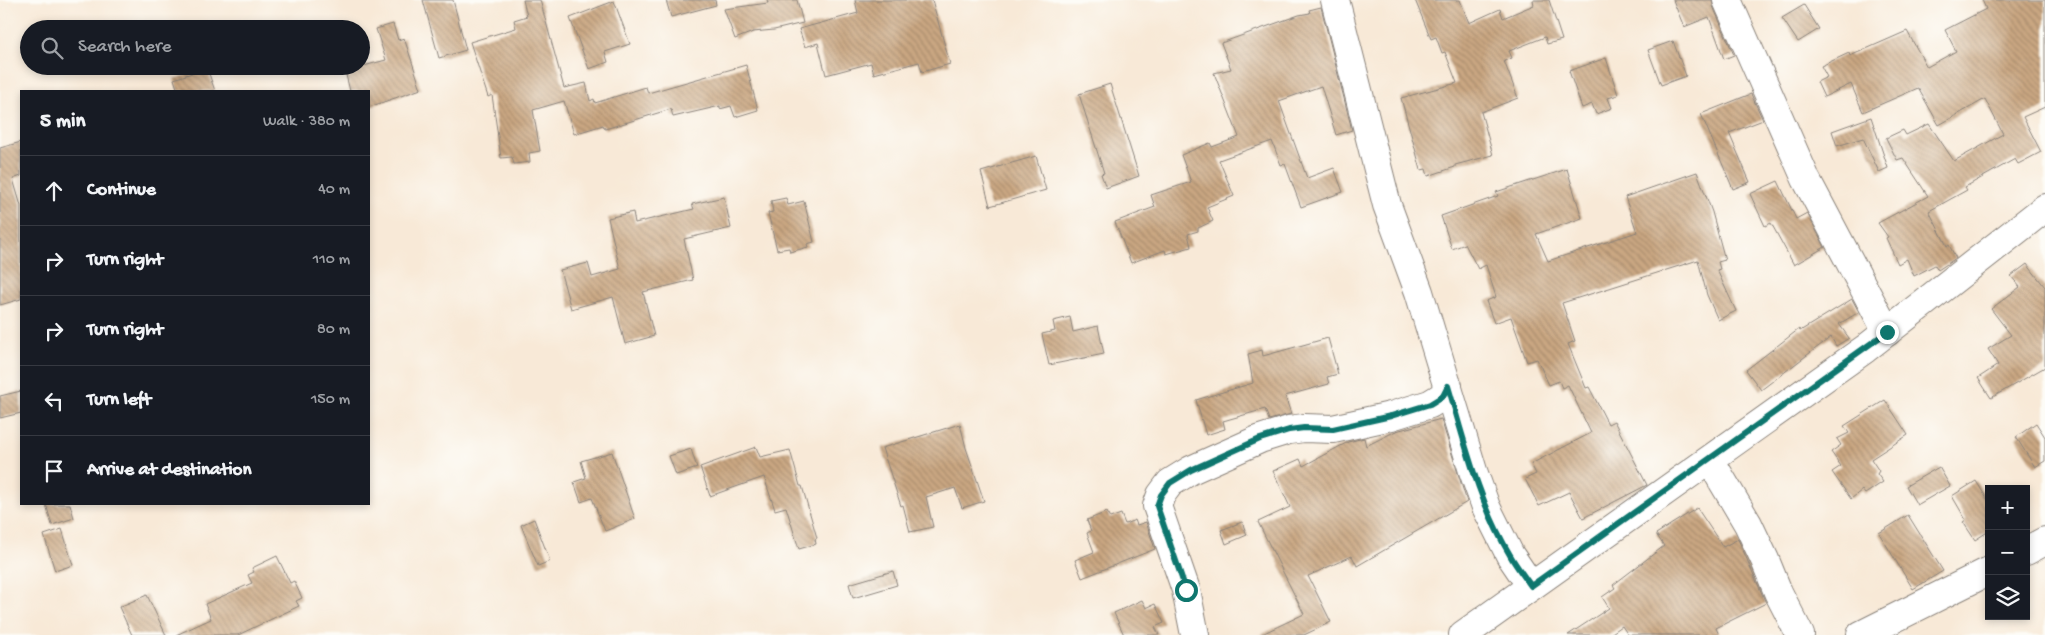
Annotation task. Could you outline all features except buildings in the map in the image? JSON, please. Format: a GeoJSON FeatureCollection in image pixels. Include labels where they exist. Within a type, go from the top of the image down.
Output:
{"type":"FeatureCollection","features":[{"type":"Feature","properties":{"kind":"street"},"geometry":{"type":"LineString","coordinates":[[1335,0],[1387,205],[1419,292],[1473,471],[1486,507],[1510,554],[1531,586]]}},
{"type":"Feature","properties":{"kind":"street"},"geometry":{"type":"LineString","coordinates":[[1727,0],[1806,179],[1887,332]]}},
{"type":"Feature","properties":{"kind":"street"},"geometry":{"type":"LineString","coordinates":[[1463,635],[1887,332],[2045,208]]}},
{"type":"Feature","properties":{"kind":"street"},"geometry":{"type":"LineString","coordinates":[[1195,635],[1186,590],[1157,506],[1161,495],[1170,483],[1191,470],[1260,439],[1289,430],[1304,428],[1333,429],[1391,416],[1430,404],[1443,396],[1448,386]]}},
{"type":"Feature","properties":{"kind":"street"},"geometry":{"type":"LineString","coordinates":[[1710,460],[1748,524],[1778,592],[1800,635]]}},
{"type":"Feature","properties":{"kind":"street"},"geometry":{"type":"LineString","coordinates":[[2030,550],[2045,541]]}},
{"type":"Feature","properties":{"kind":"street"},"geometry":{"type":"LineString","coordinates":[[1862,635],[1985,572]]}},
{"type":"Feature","properties":{"kind":"route"},"geometry":{"type":"LineString","coordinates":[[1186,590],[1168,543],[1157,506],[1161,495],[1170,483],[1191,470],[1260,439],[1289,430],[1304,428],[1333,429],[1391,416],[1430,404],[1443,396],[1448,386],[1473,471],[1486,507],[1510,554],[1531,586],[1621,524],[1887,332]]}}]}
